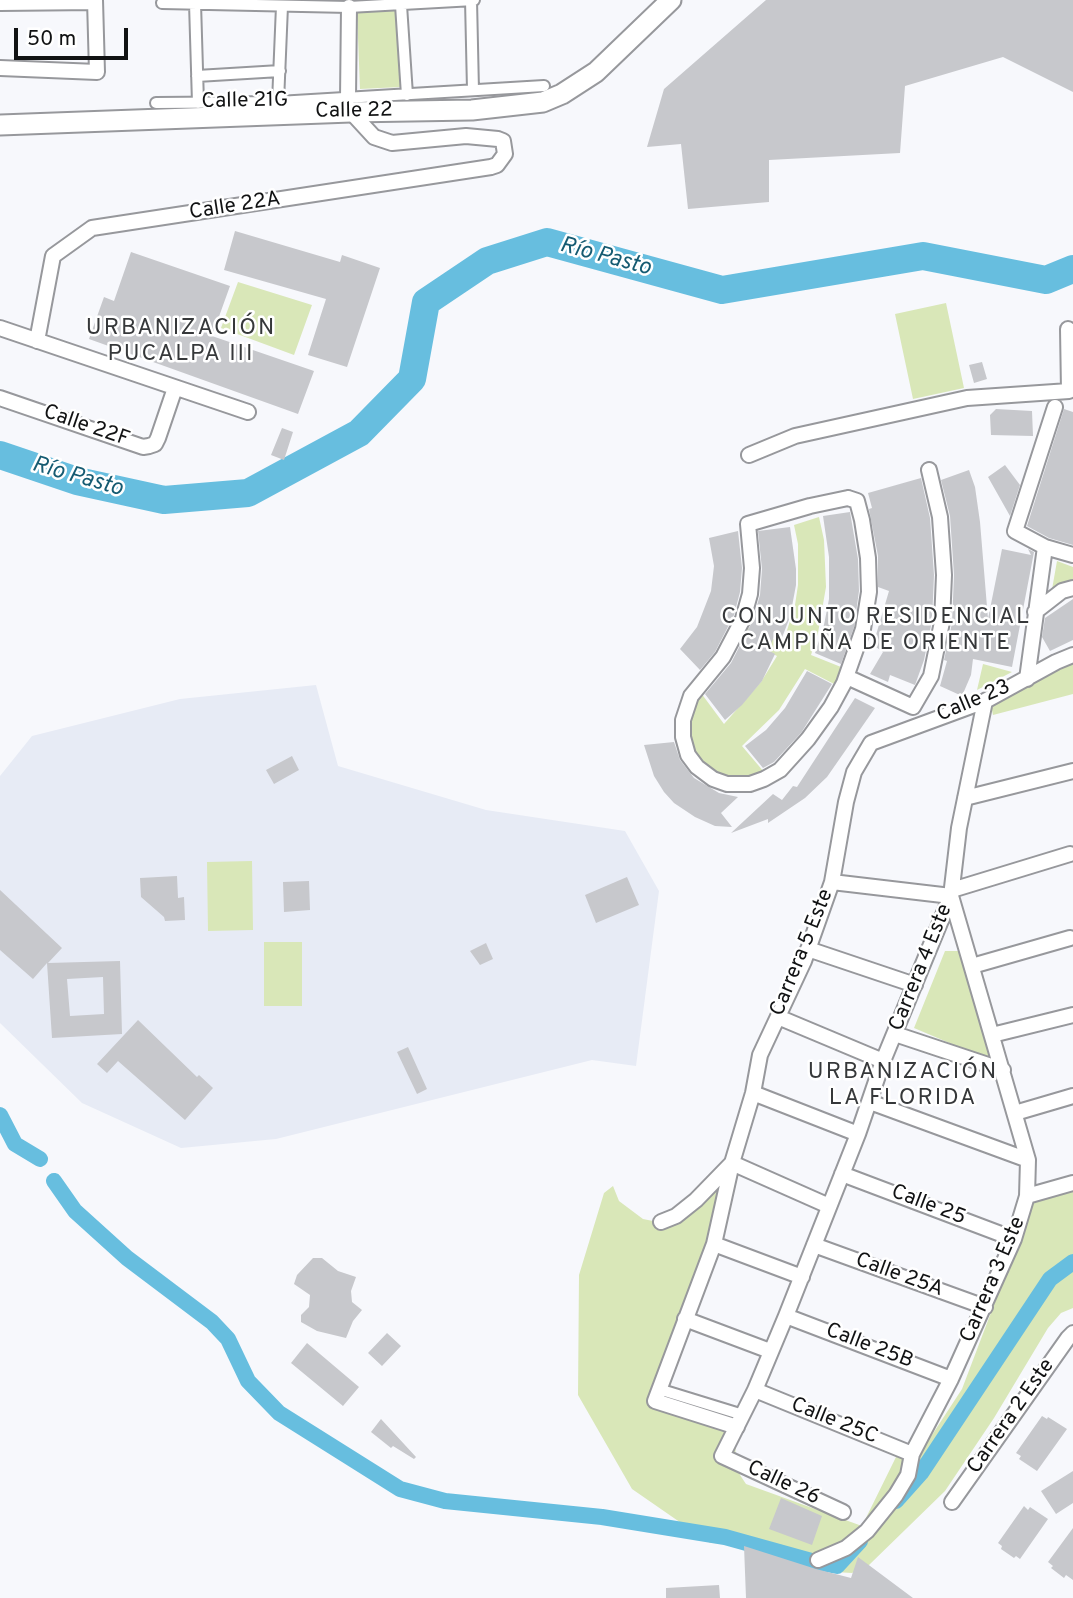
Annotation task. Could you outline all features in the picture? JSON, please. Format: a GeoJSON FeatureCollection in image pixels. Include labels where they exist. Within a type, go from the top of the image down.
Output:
{"type":"FeatureCollection","features":[{"type":"Feature","properties":{"kind":"main road","name":"Calle 22"},"geometry":{"type":"LineString","coordinates":[[0,125],[349,105],[472,110],[543,102],[562,94],[596,72],[671,0]]}},
{"type":"Feature","properties":{"kind":"street"},"geometry":{"type":"LineString","coordinates":[[162,3],[349,7],[472,0],[473,90]]}},
{"type":"Feature","properties":{"kind":"street"},"geometry":{"type":"LineString","coordinates":[[0,3],[95,1],[97,72],[0,68]]}},
{"type":"Feature","properties":{"kind":"street"},"geometry":{"type":"LineString","coordinates":[[194,3],[198,103]]}},
{"type":"Feature","properties":{"kind":"street"},"geometry":{"type":"LineString","coordinates":[[401,5],[407,95]]}},
{"type":"Feature","properties":{"kind":"street"},"geometry":{"type":"LineString","coordinates":[[278,102],[282,6]]}},
{"type":"Feature","properties":{"kind":"street"},"geometry":{"type":"LineString","coordinates":[[349,7],[349,105]]}},
{"type":"Feature","properties":{"kind":"street"},"geometry":{"type":"LineString","coordinates":[[197,76],[280,71]]}},
{"type":"Feature","properties":{"kind":"street","name":"Calle 21G"},"geometry":{"type":"LineString","coordinates":[[156,103],[278,102],[349,105],[407,95],[544,86]]}},
{"type":"Feature","properties":{"kind":"street","name":"Calle 22A"},"geometry":{"type":"LineString","coordinates":[[37,341],[53,256],[92,228],[491,167],[497,165],[505,154],[503,141],[466,136],[392,144],[374,137],[349,105]]}},
{"type":"Feature","properties":{"kind":"street"},"geometry":{"type":"LineString","coordinates":[[0,328],[248,412]]}},
{"type":"Feature","properties":{"kind":"street"},"geometry":{"type":"LineString","coordinates":[[749,455],[795,436],[967,398],[1071,391],[1068,329]]}},
{"type":"Feature","properties":{"kind":"street","name":"Calle 22F"},"geometry":{"type":"LineString","coordinates":[[0,398],[149,446],[155,444],[158,438],[175,388]]}},
{"type":"Feature","properties":{"kind":"street"},"geometry":{"type":"LineString","coordinates":[[1055,407],[1015,531],[1045,547],[1073,555]]}},
{"type":"Feature","properties":{"kind":"street"},"geometry":{"type":"LineString","coordinates":[[919,725],[913,707],[934,668],[943,611],[942,528],[929,470]]}},
{"type":"Feature","properties":{"kind":"street"},"geometry":{"type":"LineString","coordinates":[[848,498],[857,501],[866,539],[869,592],[863,629],[846,677],[835,699],[808,739],[788,763],[771,776],[750,784],[727,784],[705,774],[691,759],[682,729],[687,703],[731,646],[748,602],[752,559],[748,524],[848,498]]}},
{"type":"Feature","properties":{"kind":"street"},"geometry":{"type":"LineString","coordinates":[[1027,679],[1045,547]]}},
{"type":"Feature","properties":{"kind":"street"},"geometry":{"type":"LineString","coordinates":[[1035,612],[1062,591],[1073,588]]}},
{"type":"Feature","properties":{"kind":"street","name":"Calle 23"},"geometry":{"type":"LineString","coordinates":[[871,743],[985,701],[1073,655]]}},
{"type":"Feature","properties":{"kind":"street"},"geometry":{"type":"LineString","coordinates":[[846,677],[913,707]]}},
{"type":"Feature","properties":{"kind":"street","name":"Carrera 4 Este"},"geometry":{"type":"LineString","coordinates":[[722,1456],[755,1390],[802,1277],[870,1102],[883,1061],[951,893],[965,798],[985,701]]}},
{"type":"Feature","properties":{"kind":"street","name":"Carrera 5 Este"},"geometry":{"type":"LineString","coordinates":[[740,1421],[660,1396],[685,1319],[714,1244],[732,1163],[753,1093],[760,1055],[808,949],[832,881],[854,772],[871,743]]}},
{"type":"Feature","properties":{"kind":"street"},"geometry":{"type":"LineString","coordinates":[[965,798],[1073,771]]}},
{"type":"Feature","properties":{"kind":"street"},"geometry":{"type":"LineString","coordinates":[[832,881],[951,893],[1070,854]]}},
{"type":"Feature","properties":{"kind":"street","name":"Carrera 3 Este"},"geometry":{"type":"LineString","coordinates":[[818,1560],[846,1548],[867,1531],[896,1495],[908,1475],[912,1454],[985,1307],[1014,1239],[1027,1196],[1028,1160],[951,893]]}},
{"type":"Feature","properties":{"kind":"street"},"geometry":{"type":"LineString","coordinates":[[972,966],[1070,938]]}},
{"type":"Feature","properties":{"kind":"street"},"geometry":{"type":"LineString","coordinates":[[808,949],[915,985]]}},
{"type":"Feature","properties":{"kind":"street"},"geometry":{"type":"LineString","coordinates":[[992,1035],[1073,1016]]}},
{"type":"Feature","properties":{"kind":"street"},"geometry":{"type":"LineString","coordinates":[[778,1017],[883,1061]]}},
{"type":"Feature","properties":{"kind":"street"},"geometry":{"type":"LineString","coordinates":[[895,1034],[1003,1070]]}},
{"type":"Feature","properties":{"kind":"street"},"geometry":{"type":"LineString","coordinates":[[753,1093],[858,1134]]}},
{"type":"Feature","properties":{"kind":"street"},"geometry":{"type":"LineString","coordinates":[[1015,1113],[1073,1096]]}},
{"type":"Feature","properties":{"kind":"street"},"geometry":{"type":"LineString","coordinates":[[870,1102],[1028,1160]]}},
{"type":"Feature","properties":{"kind":"street"},"geometry":{"type":"LineString","coordinates":[[732,1163],[829,1206]]}},
{"type":"Feature","properties":{"kind":"street","name":"Carrera 5 Este"},"geometry":{"type":"LineString","coordinates":[[662,1222],[676,1216],[696,1200],[732,1163]]}},
{"type":"Feature","properties":{"kind":"street","name":"Calle 25"},"geometry":{"type":"LineString","coordinates":[[842,1174],[1014,1239]]}},
{"type":"Feature","properties":{"kind":"street"},"geometry":{"type":"LineString","coordinates":[[1027,1196],[1073,1183]]}},
{"type":"Feature","properties":{"kind":"street"},"geometry":{"type":"LineString","coordinates":[[714,1244],[802,1277]]}},
{"type":"Feature","properties":{"kind":"street","name":"Calle 25A"},"geometry":{"type":"LineString","coordinates":[[814,1245],[985,1307]]}},
{"type":"Feature","properties":{"kind":"street","name":"Calle 25B"},"geometry":{"type":"LineString","coordinates":[[786,1316],[951,1379]]}},
{"type":"Feature","properties":{"kind":"street"},"geometry":{"type":"LineString","coordinates":[[685,1319],[770,1351]]}},
{"type":"Feature","properties":{"kind":"street","name":"Carrera 2 Este"},"geometry":{"type":"LineString","coordinates":[[952,1502],[1073,1333]]}},
{"type":"Feature","properties":{"kind":"street","name":"Calle 25C"},"geometry":{"type":"LineString","coordinates":[[755,1390],[912,1454]]}},
{"type":"Feature","properties":{"kind":"street","name":"Calle 26"},"geometry":{"type":"LineString","coordinates":[[722,1456],[843,1512]]}},
{"type":"Feature","properties":{"kind":"shaded area"},"geometry":{"type":"Polygon","coordinates":[[[316,685],[338,766],[486,810],[625,831],[659,891],[636,1066],[592,1060],[276,1139],[181,1148],[82,1103],[0,1023],[0,776],[32,736],[180,699],[316,685]]]}},
{"type":"Feature","properties":{"kind":"green space"},"geometry":{"type":"Polygon","coordinates":[[[398,10],[401,87],[360,89],[357,12],[398,10]]]}},
{"type":"Feature","properties":{"kind":"green space"},"geometry":{"type":"Polygon","coordinates":[[[238,282],[312,305],[294,355],[221,328],[238,282]]]}},
{"type":"Feature","properties":{"kind":"green space"},"geometry":{"type":"Polygon","coordinates":[[[946,303],[964,388],[913,399],[895,314],[946,303]]]}},
{"type":"Feature","properties":{"kind":"green space"},"geometry":{"type":"Polygon","coordinates":[[[819,517],[824,540],[826,587],[811,655],[846,669],[838,686],[805,669],[779,710],[742,746],[764,772],[751,777],[726,777],[703,763],[694,750],[689,734],[690,717],[701,693],[724,724],[761,682],[777,656],[743,639],[748,628],[783,643],[795,605],[798,585],[798,544],[794,525],[819,517]]]}},
{"type":"Feature","properties":{"kind":"green space"},"geometry":{"type":"Polygon","coordinates":[[[1057,561],[1073,567],[1073,582],[1051,595],[1057,561]]]}},
{"type":"Feature","properties":{"kind":"green space"},"geometry":{"type":"Polygon","coordinates":[[[1073,656],[1073,694],[993,715],[990,701],[1073,656]]]}},
{"type":"Feature","properties":{"kind":"green space"},"geometry":{"type":"Polygon","coordinates":[[[983,664],[1012,672],[977,690],[983,664]]]}},
{"type":"Feature","properties":{"kind":"green space"},"geometry":{"type":"Polygon","coordinates":[[[252,861],[253,930],[208,931],[207,862],[252,861]]]}},
{"type":"Feature","properties":{"kind":"green space"},"geometry":{"type":"Polygon","coordinates":[[[264,942],[302,942],[302,1006],[264,1006],[264,942]]]}},
{"type":"Feature","properties":{"kind":"green space"},"geometry":{"type":"Polygon","coordinates":[[[945,951],[962,951],[992,1061],[914,1028],[945,951]]]}},
{"type":"Feature","properties":{"kind":"green space"},"geometry":{"type":"Polygon","coordinates":[[[741,1163],[724,1235],[708,1245],[680,1313],[660,1378],[662,1397],[685,1410],[747,1425],[736,1445],[735,1459],[746,1484],[862,1526],[896,1457],[915,1461],[962,1389],[1039,1186],[1073,1177],[1073,1308],[1061,1313],[1048,1328],[994,1418],[945,1491],[869,1565],[852,1573],[835,1572],[815,1559],[789,1550],[749,1544],[710,1543],[632,1489],[578,1395],[579,1275],[604,1193],[613,1186],[619,1201],[643,1219],[668,1224],[741,1163]]]}},
{"type":"Feature","properties":{"kind":"building"},"geometry":{"type":"Polygon","coordinates":[[[766,0],[1073,0],[1073,92],[1003,57],[905,86],[900,153],[769,160],[769,202],[688,209],[681,144],[647,147],[664,89],[766,0]]]}},
{"type":"Feature","properties":{"kind":"building"},"geometry":{"type":"Polygon","coordinates":[[[235,231],[340,262],[342,255],[380,268],[347,367],[308,355],[326,299],[224,270],[235,231]]]}},
{"type":"Feature","properties":{"kind":"building"},"geometry":{"type":"Polygon","coordinates":[[[131,252],[230,286],[212,336],[314,371],[298,414],[89,339],[104,297],[114,301],[131,252]]]}},
{"type":"Feature","properties":{"kind":"building"},"geometry":{"type":"Polygon","coordinates":[[[982,362],[987,379],[974,383],[969,365],[982,362]]]}},
{"type":"Feature","properties":{"kind":"building"},"geometry":{"type":"Polygon","coordinates":[[[996,409],[1032,411],[1033,436],[991,435],[990,415],[996,409]]]}},
{"type":"Feature","properties":{"kind":"building"},"geometry":{"type":"Polygon","coordinates":[[[1064,409],[1073,412],[1073,545],[1049,538],[1027,526],[1064,409]]]}},
{"type":"Feature","properties":{"kind":"building"},"geometry":{"type":"Polygon","coordinates":[[[282,428],[293,432],[284,460],[271,455],[282,428]]]}},
{"type":"Feature","properties":{"kind":"building"},"geometry":{"type":"Polygon","coordinates":[[[1005,465],[1020,485],[1010,516],[988,477],[1005,465]]]}},
{"type":"Feature","properties":{"kind":"building"},"geometry":{"type":"Polygon","coordinates":[[[969,470],[975,487],[980,522],[988,619],[1002,549],[1031,555],[1028,549],[1034,552],[1012,667],[973,659],[971,675],[962,696],[940,686],[947,661],[944,660],[952,623],[954,575],[950,516],[941,480],[969,470]]]}},
{"type":"Feature","properties":{"kind":"building"},"geometry":{"type":"Polygon","coordinates":[[[921,478],[930,518],[934,575],[932,621],[924,660],[915,685],[890,675],[888,682],[870,674],[883,652],[873,645],[889,591],[878,587],[878,556],[868,493],[921,478]]]}},
{"type":"Feature","properties":{"kind":"building"},"geometry":{"type":"Polygon","coordinates":[[[850,512],[858,559],[859,591],[854,627],[841,664],[815,653],[829,599],[829,557],[823,516],[850,512]]]}},
{"type":"Feature","properties":{"kind":"building"},"geometry":{"type":"Polygon","coordinates":[[[790,527],[796,585],[790,617],[781,640],[774,637],[768,650],[775,654],[762,681],[725,720],[705,694],[731,663],[752,622],[760,595],[762,569],[758,531],[790,527]]]}},
{"type":"Feature","properties":{"kind":"building"},"geometry":{"type":"Polygon","coordinates":[[[738,531],[742,568],[734,615],[715,652],[700,670],[680,649],[697,627],[711,591],[714,566],[709,538],[738,531]]]}},
{"type":"Feature","properties":{"kind":"building"},"geometry":{"type":"Polygon","coordinates":[[[1073,599],[1073,640],[1050,651],[1042,637],[1045,618],[1073,599]]]}},
{"type":"Feature","properties":{"kind":"building"},"geometry":{"type":"Polygon","coordinates":[[[807,671],[832,684],[801,733],[774,762],[763,768],[745,746],[766,730],[785,708],[807,671]]]}},
{"type":"Feature","properties":{"kind":"building"},"geometry":{"type":"Polygon","coordinates":[[[855,698],[875,708],[827,777],[805,798],[768,823],[768,819],[731,833],[773,794],[782,800],[793,786],[797,787],[855,698]]]}},
{"type":"Feature","properties":{"kind":"building"},"geometry":{"type":"Polygon","coordinates":[[[674,742],[680,760],[694,778],[719,793],[738,797],[721,813],[732,827],[715,826],[695,817],[674,803],[664,792],[654,776],[644,745],[674,742]]]}},
{"type":"Feature","properties":{"kind":"building"},"geometry":{"type":"Polygon","coordinates":[[[292,756],[299,770],[274,784],[266,770],[292,756]]]}},
{"type":"Feature","properties":{"kind":"building"},"geometry":{"type":"Polygon","coordinates":[[[177,876],[178,898],[184,897],[185,920],[165,921],[164,917],[141,897],[140,878],[177,876]]]}},
{"type":"Feature","properties":{"kind":"building"},"geometry":{"type":"Polygon","coordinates":[[[627,877],[639,905],[596,923],[585,895],[627,877]]]}},
{"type":"Feature","properties":{"kind":"building"},"geometry":{"type":"Polygon","coordinates":[[[309,881],[310,910],[284,912],[283,882],[309,881]]]}},
{"type":"Feature","properties":{"kind":"building"},"geometry":{"type":"Polygon","coordinates":[[[0,890],[62,948],[48,963],[120,961],[122,1034],[52,1038],[47,963],[33,979],[0,950],[0,890]],[[103,977],[67,979],[70,1016],[104,1014],[103,977]]]}},
{"type":"Feature","properties":{"kind":"building"},"geometry":{"type":"Polygon","coordinates":[[[486,943],[493,959],[480,965],[470,951],[486,943]]]}},
{"type":"Feature","properties":{"kind":"building"},"geometry":{"type":"Polygon","coordinates":[[[138,1020],[197,1077],[199,1075],[213,1088],[185,1120],[118,1061],[107,1073],[97,1064],[138,1020]]]}},
{"type":"Feature","properties":{"kind":"building"},"geometry":{"type":"Polygon","coordinates":[[[408,1047],[427,1089],[417,1094],[397,1052],[408,1047]]]}},
{"type":"Feature","properties":{"kind":"building"},"geometry":{"type":"Polygon","coordinates":[[[313,1258],[322,1258],[338,1271],[356,1277],[351,1291],[352,1302],[362,1310],[353,1321],[346,1338],[317,1331],[301,1322],[301,1315],[309,1307],[310,1295],[294,1284],[297,1275],[313,1258]]]}},
{"type":"Feature","properties":{"kind":"building"},"geometry":{"type":"Polygon","coordinates":[[[387,1333],[401,1346],[382,1366],[368,1353],[387,1333]]]}},
{"type":"Feature","properties":{"kind":"building"},"geometry":{"type":"Polygon","coordinates":[[[307,1343],[359,1387],[343,1406],[291,1363],[307,1343]]]}},
{"type":"Feature","properties":{"kind":"building"},"geometry":{"type":"Polygon","coordinates":[[[1042,1416],[1067,1429],[1037,1471],[1019,1459],[1021,1456],[1016,1453],[1042,1416]]]}},
{"type":"Feature","properties":{"kind":"building"},"geometry":{"type":"Polygon","coordinates":[[[381,1419],[416,1457],[414,1459],[393,1446],[391,1448],[371,1432],[381,1419]]]}},
{"type":"Feature","properties":{"kind":"building"},"geometry":{"type":"Polygon","coordinates":[[[1073,1471],[1073,1503],[1056,1514],[1041,1491],[1073,1471]]]}},
{"type":"Feature","properties":{"kind":"building"},"geometry":{"type":"Polygon","coordinates":[[[781,1498],[822,1516],[812,1545],[769,1529],[781,1498]]]}},
{"type":"Feature","properties":{"kind":"building"},"geometry":{"type":"Polygon","coordinates":[[[1024,1506],[1048,1519],[1020,1559],[1001,1549],[1002,1546],[998,1543],[1024,1506]]]}},
{"type":"Feature","properties":{"kind":"building"},"geometry":{"type":"Polygon","coordinates":[[[1073,1528],[1073,1580],[1066,1575],[1064,1578],[1051,1568],[1053,1566],[1048,1562],[1073,1528]]]}},
{"type":"Feature","properties":{"kind":"building"},"geometry":{"type":"Polygon","coordinates":[[[744,1546],[851,1578],[858,1557],[913,1598],[746,1598],[744,1546]]]}},
{"type":"Feature","properties":{"kind":"building"},"geometry":{"type":"Polygon","coordinates":[[[719,1585],[720,1598],[666,1598],[666,1588],[719,1585]]]}},
{"type":"Feature","properties":{"kind":"waterway","name":"Río Pasto"},"geometry":{"type":"LineString","coordinates":[[0,455],[77,481],[164,500],[248,493],[359,433],[412,379],[426,302],[487,261],[547,242],[722,290],[923,256],[1046,280],[1073,269]]}},
{"type":"Feature","properties":{"kind":"waterway"},"geometry":{"type":"LineString","coordinates":[[0,1115],[15,1144],[40,1159]]}},
{"type":"Feature","properties":{"kind":"waterway"},"geometry":{"type":"LineString","coordinates":[[54,1181],[75,1211],[127,1258],[212,1322],[228,1339],[248,1381],[279,1413],[400,1489],[445,1501],[602,1517],[725,1537],[837,1566],[860,1541]]}},
{"type":"Feature","properties":{"kind":"waterway"},"geometry":{"type":"LineString","coordinates":[[896,1501],[921,1473],[1050,1279],[1073,1262]]}},
{"type":"Feature","properties":{"kind":"district","name":"URBANIZACIÓN PUCALPA III"},"geometry":{"type":"Point","coordinates":[181,342]}},
{"type":"Feature","properties":{"kind":"district","name":"CONJUNTO RESIDENCIAL CAMPIÑA DE ORIENTE"},"geometry":{"type":"Point","coordinates":[876,631]}},
{"type":"Feature","properties":{"kind":"district","name":"URBANIZACIÓN LA FLORIDA"},"geometry":{"type":"Point","coordinates":[903,1086]}}]}
